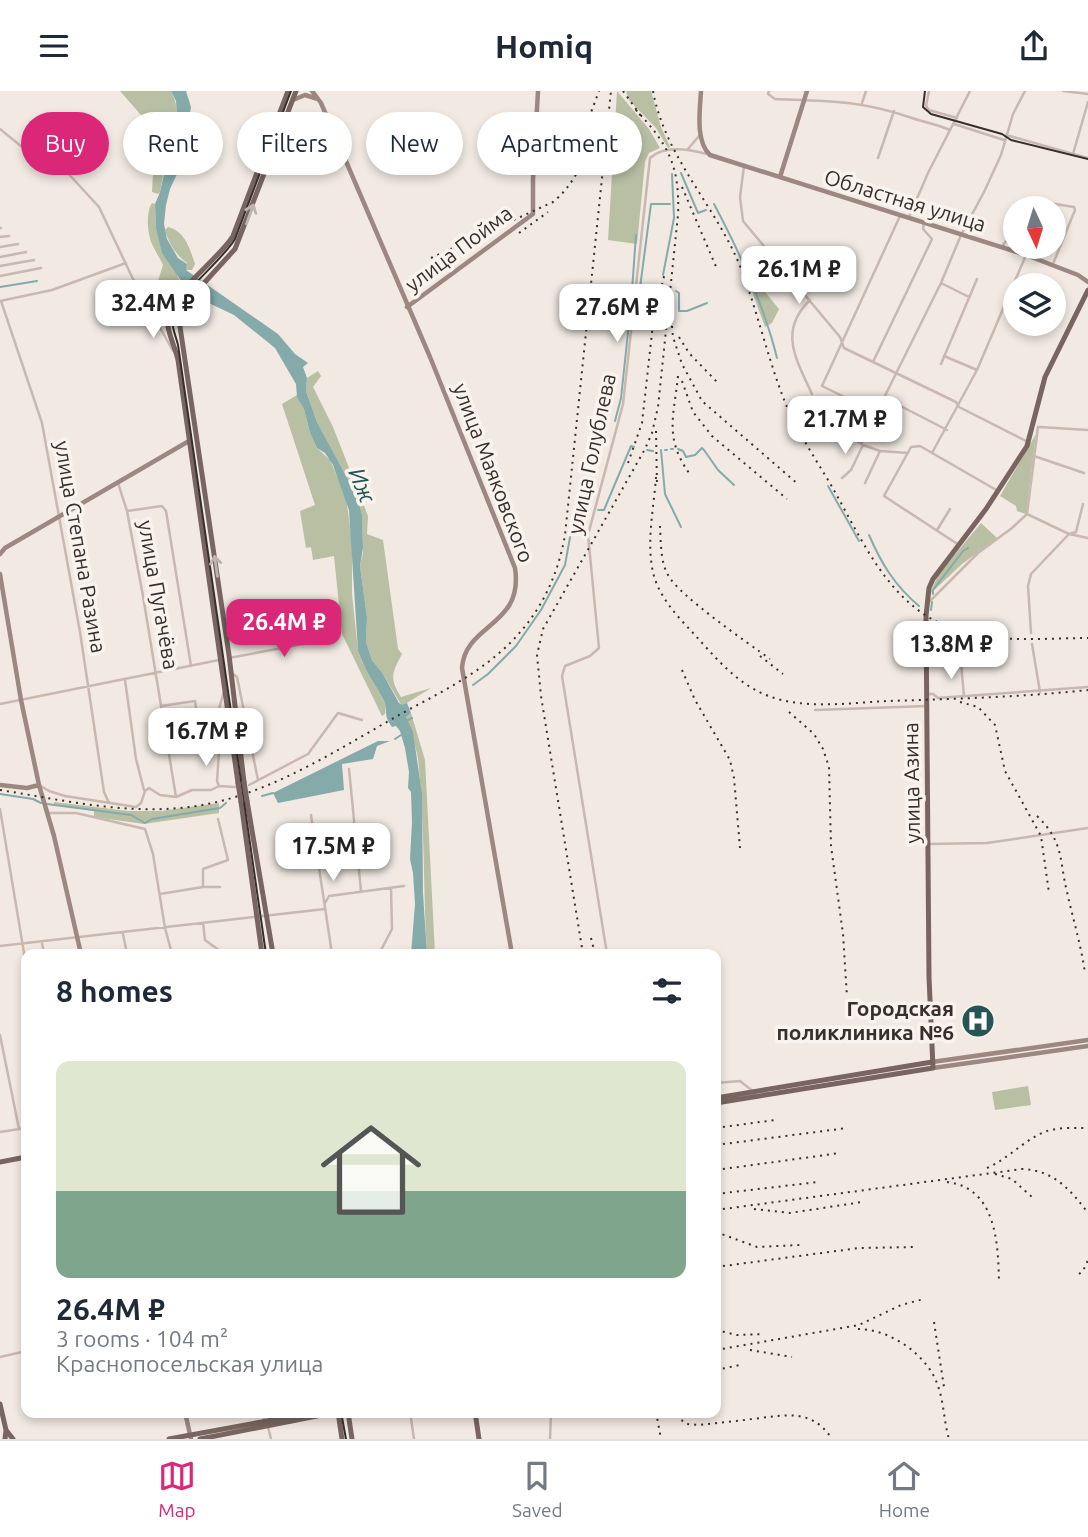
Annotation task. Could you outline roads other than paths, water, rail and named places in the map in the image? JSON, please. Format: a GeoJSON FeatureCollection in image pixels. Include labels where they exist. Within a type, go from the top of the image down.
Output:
{"type":"FeatureCollection","features":[{"type":"Feature","properties":{"kind":"main road"},"geometry":{"type":"LineString","coordinates":[[242,784],[219,660],[177,359],[167,318],[172,304],[233,236],[288,91]]}},
{"type":"Feature","properties":{"kind":"main road"},"geometry":{"type":"LineString","coordinates":[[261,949],[229,658],[179,327],[180,313],[185,304],[230,257],[241,236],[296,91]]}},
{"type":"Feature","properties":{"kind":"main road","name":"улица Маяковского"},"geometry":{"type":"LineString","coordinates":[[315,91],[454,416],[515,571],[515,587],[510,605],[498,620],[471,643],[464,656],[462,668],[511,949]]}},
{"type":"Feature","properties":{"kind":"main road","name":"улица Пойма"},"geometry":{"type":"LineString","coordinates":[[407,307],[533,214],[538,91]]}},
{"type":"Feature","properties":{"kind":"main road"},"geometry":{"type":"LineString","coordinates":[[701,91],[701,133],[703,146],[710,155]]}},
{"type":"Feature","properties":{"kind":"main road"},"geometry":{"type":"LineString","coordinates":[[780,177],[807,91]]}},
{"type":"Feature","properties":{"kind":"main road"},"geometry":{"type":"LineString","coordinates":[[292,100],[305,96],[318,99]]}},
{"type":"Feature","properties":{"kind":"main road","name":"Областная улица"},"geometry":{"type":"LineString","coordinates":[[710,155],[1002,247]]}},
{"type":"Feature","properties":{"kind":"main road","name":"Областная улица"},"geometry":{"type":"LineString","coordinates":[[1037,259],[1088,282]]}},
{"type":"Feature","properties":{"kind":"main road","name":"улица Азина"},"geometry":{"type":"LineString","coordinates":[[932,1065],[927,706],[927,604],[930,583],[998,491],[1025,449],[1035,427],[1045,377],[1088,290]]}},
{"type":"Feature","properties":{"kind":"main road"},"geometry":{"type":"LineString","coordinates":[[0,554],[5,548],[196,437]]}},
{"type":"Feature","properties":{"kind":"main road"},"geometry":{"type":"LineString","coordinates":[[0,574],[38,785],[80,949]]}},
{"type":"Feature","properties":{"kind":"main road"},"geometry":{"type":"LineString","coordinates":[[219,660],[229,658]]}},
{"type":"Feature","properties":{"kind":"main road"},"geometry":{"type":"LineString","coordinates":[[0,785],[27,788],[38,785]]}},
{"type":"Feature","properties":{"kind":"main road"},"geometry":{"type":"LineString","coordinates":[[244,802],[272,949]]}},
{"type":"Feature","properties":{"kind":"main road"},"geometry":{"type":"LineString","coordinates":[[721,1100],[1088,1040]]}},
{"type":"Feature","properties":{"kind":"main road"},"geometry":{"type":"LineString","coordinates":[[721,1100],[754,1092],[932,1065],[1088,1046]]}},
{"type":"Feature","properties":{"kind":"main road"},"geometry":{"type":"LineString","coordinates":[[0,1162],[21,1158]]}},
{"type":"Feature","properties":{"kind":"main road"},"geometry":{"type":"LineString","coordinates":[[0,1404],[6,1430],[5,1439]]}},
{"type":"Feature","properties":{"kind":"main road"},"geometry":{"type":"LineString","coordinates":[[186,1418],[191,1438]]}},
{"type":"Feature","properties":{"kind":"main road"},"geometry":{"type":"LineString","coordinates":[[200,1439],[293,1418]]}},
{"type":"Feature","properties":{"kind":"main road"},"geometry":{"type":"LineString","coordinates":[[169,1439],[191,1438],[304,1418]]}},
{"type":"Feature","properties":{"kind":"main road"},"geometry":{"type":"LineString","coordinates":[[338,1418],[342,1439]]}},
{"type":"Feature","properties":{"kind":"main road"},"geometry":{"type":"LineString","coordinates":[[349,1418],[352,1439]]}},
{"type":"Feature","properties":{"kind":"main road"},"geometry":{"type":"LineString","coordinates":[[476,1418],[479,1439]]}},
{"type":"Feature","properties":{"kind":"main road"},"geometry":{"type":"LineString","coordinates":[[6,1430],[13,1439]]}},
{"type":"Feature","properties":{"kind":"street"},"geometry":{"type":"LineString","coordinates":[[769,91],[768,94],[775,99],[862,103],[950,130]]}},
{"type":"Feature","properties":{"kind":"street"},"geometry":{"type":"LineString","coordinates":[[862,103],[866,91]]}},
{"type":"Feature","properties":{"kind":"street"},"geometry":{"type":"LineString","coordinates":[[929,91],[926,106],[929,110],[957,118]]}},
{"type":"Feature","properties":{"kind":"street"},"geometry":{"type":"LineString","coordinates":[[909,218],[970,91]]}},
{"type":"Feature","properties":{"kind":"street"},"geometry":{"type":"LineString","coordinates":[[842,478],[851,470],[941,283],[961,235],[1001,155],[1013,114],[1025,91]]}},
{"type":"Feature","properties":{"kind":"street"},"geometry":{"type":"LineString","coordinates":[[1063,91],[1088,94]]}},
{"type":"Feature","properties":{"kind":"street"},"geometry":{"type":"LineString","coordinates":[[1073,154],[1088,102]]}},
{"type":"Feature","properties":{"kind":"street"},"geometry":{"type":"LineString","coordinates":[[878,157],[894,111]]}},
{"type":"Feature","properties":{"kind":"street"},"geometry":{"type":"LineString","coordinates":[[954,124],[1005,140]]}},
{"type":"Feature","properties":{"kind":"street"},"geometry":{"type":"LineString","coordinates":[[0,129],[38,161],[60,166],[99,207],[177,359]]}},
{"type":"Feature","properties":{"kind":"street"},"geometry":{"type":"LineString","coordinates":[[688,149],[701,133]]}},
{"type":"Feature","properties":{"kind":"street"},"geometry":{"type":"LineString","coordinates":[[1006,135],[1088,158]]}},
{"type":"Feature","properties":{"kind":"street"},"geometry":{"type":"LineString","coordinates":[[688,149],[710,155]]}},
{"type":"Feature","properties":{"kind":"street","name":"улица Голублева"},"geometry":{"type":"LineString","coordinates":[[606,949],[562,676],[565,666],[590,656],[599,648],[588,535],[623,404],[647,167],[650,158],[660,151],[688,149]]}},
{"type":"Feature","properties":{"kind":"street"},"geometry":{"type":"LineString","coordinates":[[744,166],[740,197],[743,221],[840,337],[844,348],[956,402],[959,407],[1028,442]]}},
{"type":"Feature","properties":{"kind":"street"},"geometry":{"type":"LineString","coordinates":[[1066,206],[1074,207],[1075,210],[1066,232]]}},
{"type":"Feature","properties":{"kind":"street"},"geometry":{"type":"LineString","coordinates":[[877,413],[821,386],[901,215]]}},
{"type":"Feature","properties":{"kind":"street"},"geometry":{"type":"LineString","coordinates":[[873,362],[932,240],[923,229],[924,222]]}},
{"type":"Feature","properties":{"kind":"street"},"geometry":{"type":"LineString","coordinates":[[0,237],[9,236]]}},
{"type":"Feature","properties":{"kind":"street"},"geometry":{"type":"LineString","coordinates":[[0,247],[18,244]]}},
{"type":"Feature","properties":{"kind":"street"},"geometry":{"type":"LineString","coordinates":[[0,257],[26,252]]}},
{"type":"Feature","properties":{"kind":"street"},"geometry":{"type":"LineString","coordinates":[[932,453],[947,430],[977,370],[1024,259]]}},
{"type":"Feature","properties":{"kind":"street"},"geometry":{"type":"LineString","coordinates":[[1053,265],[1055,259]]}},
{"type":"Feature","properties":{"kind":"street"},"geometry":{"type":"LineString","coordinates":[[0,266],[34,260]]}},
{"type":"Feature","properties":{"kind":"street"},"geometry":{"type":"LineString","coordinates":[[1,301],[52,290],[126,263]]}},
{"type":"Feature","properties":{"kind":"street"},"geometry":{"type":"LineString","coordinates":[[0,276],[41,268]]}},
{"type":"Feature","properties":{"kind":"street"},"geometry":{"type":"LineString","coordinates":[[941,364],[977,279]]}},
{"type":"Feature","properties":{"kind":"street"},"geometry":{"type":"LineString","coordinates":[[941,283],[969,297]]}},
{"type":"Feature","properties":{"kind":"street"},"geometry":{"type":"LineString","coordinates":[[810,300],[799,312],[791,337],[797,362],[812,394]]}},
{"type":"Feature","properties":{"kind":"street","name":"улица Степана Разина"},"geometry":{"type":"LineString","coordinates":[[1,301],[36,401],[59,516],[104,792],[109,803]]}},
{"type":"Feature","properties":{"kind":"street"},"geometry":{"type":"LineString","coordinates":[[150,309],[172,304]]}},
{"type":"Feature","properties":{"kind":"street"},"geometry":{"type":"LineString","coordinates":[[944,356],[977,370]]}},
{"type":"Feature","properties":{"kind":"street"},"geometry":{"type":"LineString","coordinates":[[885,398],[947,430]]}},
{"type":"Feature","properties":{"kind":"street"},"geometry":{"type":"LineString","coordinates":[[804,407],[862,445],[880,451],[908,453]]}},
{"type":"Feature","properties":{"kind":"street"},"geometry":{"type":"LineString","coordinates":[[927,604],[978,553],[1027,514],[1035,427],[1088,430]]}},
{"type":"Feature","properties":{"kind":"street"},"geometry":{"type":"LineString","coordinates":[[959,545],[884,496],[908,453],[915,446],[932,453],[998,491]]}},
{"type":"Feature","properties":{"kind":"street"},"geometry":{"type":"LineString","coordinates":[[1025,449],[1033,465]]}},
{"type":"Feature","properties":{"kind":"street"},"geometry":{"type":"LineString","coordinates":[[865,483],[880,451]]}},
{"type":"Feature","properties":{"kind":"street"},"geometry":{"type":"LineString","coordinates":[[1034,456],[1084,473]]}},
{"type":"Feature","properties":{"kind":"street","name":"улица Пугачёва"},"geometry":{"type":"LineString","coordinates":[[118,482],[127,511],[176,797]]}},
{"type":"Feature","properties":{"kind":"street"},"geometry":{"type":"LineString","coordinates":[[1031,633],[1028,586],[1031,574],[1069,534],[1076,532],[1083,503]]}},
{"type":"Feature","properties":{"kind":"street"},"geometry":{"type":"LineString","coordinates":[[127,511],[162,506],[166,511],[191,666]]}},
{"type":"Feature","properties":{"kind":"street"},"geometry":{"type":"LineString","coordinates":[[937,530],[950,509]]}},
{"type":"Feature","properties":{"kind":"street"},"geometry":{"type":"LineString","coordinates":[[1027,514],[1069,534],[1088,538]]}},
{"type":"Feature","properties":{"kind":"street"},"geometry":{"type":"LineString","coordinates":[[229,658],[335,638]]}},
{"type":"Feature","properties":{"kind":"street"},"geometry":{"type":"LineString","coordinates":[[1032,645],[1040,692]]}},
{"type":"Feature","properties":{"kind":"street"},"geometry":{"type":"LineString","coordinates":[[0,704],[219,660]]}},
{"type":"Feature","properties":{"kind":"street"},"geometry":{"type":"LineString","coordinates":[[961,662],[964,697]]}},
{"type":"Feature","properties":{"kind":"street"},"geometry":{"type":"LineString","coordinates":[[230,671],[237,677],[258,780]]}},
{"type":"Feature","properties":{"kind":"street"},"geometry":{"type":"LineString","coordinates":[[38,785],[65,796],[136,807],[141,803],[145,791],[136,759],[125,680]]}},
{"type":"Feature","properties":{"kind":"street"},"geometry":{"type":"LineString","coordinates":[[927,694],[938,698],[964,697],[1088,687]]}},
{"type":"Feature","properties":{"kind":"street"},"geometry":{"type":"LineString","coordinates":[[219,786],[217,717],[225,688]]}},
{"type":"Feature","properties":{"kind":"street"},"geometry":{"type":"LineString","coordinates":[[161,706],[195,701],[203,751],[219,749]]}},
{"type":"Feature","properties":{"kind":"street"},"geometry":{"type":"LineString","coordinates":[[815,710],[927,706]]}},
{"type":"Feature","properties":{"kind":"street"},"geometry":{"type":"LineString","coordinates":[[145,791],[149,788],[160,795],[176,797],[192,790],[211,790],[219,786],[258,780],[308,754],[338,713],[362,720]]}},
{"type":"Feature","properties":{"kind":"street"},"geometry":{"type":"LineString","coordinates":[[217,717],[226,715],[229,722]]}},
{"type":"Feature","properties":{"kind":"street"},"geometry":{"type":"LineString","coordinates":[[349,769],[361,891]]}},
{"type":"Feature","properties":{"kind":"street"},"geometry":{"type":"LineString","coordinates":[[0,809],[24,949]]}},
{"type":"Feature","properties":{"kind":"street"},"geometry":{"type":"LineString","coordinates":[[47,813],[76,813],[145,829],[153,854],[171,949]]}},
{"type":"Feature","properties":{"kind":"street"},"geometry":{"type":"LineString","coordinates":[[311,815],[331,949]]}},
{"type":"Feature","properties":{"kind":"street"},"geometry":{"type":"LineString","coordinates":[[203,887],[203,869],[228,860],[218,819]]}},
{"type":"Feature","properties":{"kind":"street"},"geometry":{"type":"LineString","coordinates":[[929,844],[987,843],[1088,828]]}},
{"type":"Feature","properties":{"kind":"street"},"geometry":{"type":"LineString","coordinates":[[325,907],[329,896],[404,886]]}},
{"type":"Feature","properties":{"kind":"street"},"geometry":{"type":"LineString","coordinates":[[160,894],[220,887]]}},
{"type":"Feature","properties":{"kind":"street"},"geometry":{"type":"LineString","coordinates":[[382,949],[392,929],[391,888]]}},
{"type":"Feature","properties":{"kind":"street"},"geometry":{"type":"LineString","coordinates":[[0,946],[123,934],[325,907]]}},
{"type":"Feature","properties":{"kind":"street"},"geometry":{"type":"LineString","coordinates":[[203,923],[205,940],[217,949]]}},
{"type":"Feature","properties":{"kind":"street"},"geometry":{"type":"LineString","coordinates":[[123,934],[126,949]]}},
{"type":"Feature","properties":{"kind":"street"},"geometry":{"type":"LineString","coordinates":[[41,942],[43,949]]}},
{"type":"Feature","properties":{"kind":"street"},"geometry":{"type":"LineString","coordinates":[[0,1035],[19,1129],[0,1132]]}},
{"type":"Feature","properties":{"kind":"street"},"geometry":{"type":"LineString","coordinates":[[721,1083],[740,1081],[754,1092]]}},
{"type":"Feature","properties":{"kind":"street"},"geometry":{"type":"LineString","coordinates":[[0,1357],[21,1352]]}},
{"type":"Feature","properties":{"kind":"street"},"geometry":{"type":"LineString","coordinates":[[264,1418],[271,1439]]}},
{"type":"Feature","properties":{"kind":"street"},"geometry":{"type":"LineString","coordinates":[[411,1418],[414,1439]]}},
{"type":"Feature","properties":{"kind":"street"},"geometry":{"type":"LineString","coordinates":[[550,1439],[551,1418]]}},
{"type":"Feature","properties":{"kind":"water","name":"Иж"},"geometry":{"type":"Polygon","coordinates":[[[171,91],[186,91],[190,112],[177,112],[176,101],[171,91]]]}},
{"type":"Feature","properties":{"kind":"water","name":"Иж"},"geometry":{"type":"Polygon","coordinates":[[[164,175],[177,175],[170,189],[164,224],[167,239],[178,258],[187,264],[186,270],[278,334],[295,354],[308,363],[303,367],[307,378],[306,391],[317,422],[357,496],[362,515],[363,548],[360,566],[367,617],[366,642],[372,660],[399,703],[407,703],[411,713],[406,717],[413,732],[422,794],[427,949],[411,949],[415,904],[410,859],[411,792],[408,788],[409,772],[405,748],[400,731],[396,726],[392,727],[386,716],[384,701],[358,651],[349,510],[333,465],[325,453],[317,448],[310,433],[304,409],[297,397],[296,384],[275,348],[234,315],[190,294],[162,253],[156,228],[155,204],[164,175]]]}},
{"type":"Feature","properties":{"kind":"water"},"geometry":{"type":"Polygon","coordinates":[[[378,741],[390,741],[377,746],[373,759],[342,764],[344,790],[278,803],[273,793],[378,741]]]}},
{"type":"Feature","properties":{"kind":"waterway"},"geometry":{"type":"LineString","coordinates":[[681,173],[698,213],[706,210]]}},
{"type":"Feature","properties":{"kind":"waterway"},"geometry":{"type":"LineString","coordinates":[[663,275],[674,218],[672,174]]}},
{"type":"Feature","properties":{"kind":"waterway"},"geometry":{"type":"LineString","coordinates":[[638,303],[651,204],[670,204]]}},
{"type":"Feature","properties":{"kind":"waterway"},"geometry":{"type":"LineString","coordinates":[[714,204],[750,279],[777,358]]}},
{"type":"Feature","properties":{"kind":"waterway"},"geometry":{"type":"LineString","coordinates":[[630,318],[636,235]]}},
{"type":"Feature","properties":{"kind":"waterway"},"geometry":{"type":"LineString","coordinates":[[0,287],[37,281]]}},
{"type":"Feature","properties":{"kind":"waterway"},"geometry":{"type":"LineString","coordinates":[[676,291],[679,293],[679,311],[687,311],[707,303]]}},
{"type":"Feature","properties":{"kind":"waterway"},"geometry":{"type":"LineString","coordinates":[[615,421],[621,398],[629,323]]}},
{"type":"Feature","properties":{"kind":"waterway"},"geometry":{"type":"LineString","coordinates":[[598,510],[604,510],[631,446],[634,447]]}},
{"type":"Feature","properties":{"kind":"waterway"},"geometry":{"type":"LineString","coordinates":[[678,449],[683,451],[686,457],[695,455],[702,448],[718,470],[734,485]]}},
{"type":"Feature","properties":{"kind":"waterway"},"geometry":{"type":"LineString","coordinates":[[647,450],[653,451]]}},
{"type":"Feature","properties":{"kind":"waterway"},"geometry":{"type":"LineString","coordinates":[[661,450],[665,494],[681,527]]}},
{"type":"Feature","properties":{"kind":"waterway"},"geometry":{"type":"LineString","coordinates":[[828,486],[859,541]]}},
{"type":"Feature","properties":{"kind":"waterway"},"geometry":{"type":"LineString","coordinates":[[581,513],[592,497]]}},
{"type":"Feature","properties":{"kind":"waterway"},"geometry":{"type":"LineString","coordinates":[[575,519],[578,516]]}},
{"type":"Feature","properties":{"kind":"waterway"},"geometry":{"type":"LineString","coordinates":[[473,685],[516,646],[541,610],[565,565],[573,521]]}},
{"type":"Feature","properties":{"kind":"waterway"},"geometry":{"type":"LineString","coordinates":[[869,535],[889,573],[919,606]]}},
{"type":"Feature","properties":{"kind":"waterway"},"geometry":{"type":"LineString","coordinates":[[933,594],[933,590],[968,548]]}},
{"type":"Feature","properties":{"kind":"waterway"},"geometry":{"type":"LineString","coordinates":[[931,610],[932,602]]}},
{"type":"Feature","properties":{"kind":"waterway"},"geometry":{"type":"LineString","coordinates":[[408,720],[412,718]]}},
{"type":"Feature","properties":{"kind":"waterway"},"geometry":{"type":"LineString","coordinates":[[395,739],[401,735]]}},
{"type":"Feature","properties":{"kind":"waterway"},"geometry":{"type":"LineString","coordinates":[[262,796],[273,793]]}},
{"type":"Feature","properties":{"kind":"waterway"},"geometry":{"type":"LineString","coordinates":[[0,794],[33,799],[41,803]]}},
{"type":"Feature","properties":{"kind":"waterway"},"geometry":{"type":"LineString","coordinates":[[47,804],[131,815],[145,823],[152,819],[220,808],[226,803]]}},
{"type":"Feature","properties":{"kind":"tram line"},"geometry":{"type":"LineString","coordinates":[[265,949],[172,317],[181,300],[235,239],[291,91]]}},
{"type":"Feature","properties":{"kind":"tram line"},"geometry":{"type":"LineString","coordinates":[[925,91],[923,107],[931,114],[1002,134],[1011,140],[1088,159]]}},
{"type":"Feature","properties":{"kind":"tram line"},"geometry":{"type":"LineString","coordinates":[[342,1418],[346,1439]]}},
{"type":"Feature","properties":{"kind":"railway"},"geometry":{"type":"LineString","coordinates":[[591,112],[599,91]]}},
{"type":"Feature","properties":{"kind":"railway"},"geometry":{"type":"LineString","coordinates":[[0,790],[94,805],[141,809],[189,807],[248,793],[304,769],[456,684],[498,654],[522,630],[538,609],[550,585],[565,535],[611,91]]}},
{"type":"Feature","properties":{"kind":"railway"},"geometry":{"type":"LineString","coordinates":[[623,91],[638,112]]}},
{"type":"Feature","properties":{"kind":"railway"},"geometry":{"type":"LineString","coordinates":[[653,91],[668,138],[718,222],[740,266],[787,407],[866,548],[894,587],[910,604],[929,617],[967,633],[1019,639],[1088,638]]}},
{"type":"Feature","properties":{"kind":"railway"},"geometry":{"type":"LineString","coordinates":[[582,949],[541,696],[537,655],[543,629],[645,449],[658,407],[678,215],[677,182],[664,145],[635,109]]}},
{"type":"Feature","properties":{"kind":"railway"},"geometry":{"type":"LineString","coordinates":[[431,258],[553,202],[576,175]]}},
{"type":"Feature","properties":{"kind":"railway"},"geometry":{"type":"LineString","coordinates":[[682,187],[717,269]]}},
{"type":"Feature","properties":{"kind":"railway"},"geometry":{"type":"LineString","coordinates":[[519,233],[548,212]]}},
{"type":"Feature","properties":{"kind":"railway"},"geometry":{"type":"LineString","coordinates":[[628,463],[642,423],[653,324],[665,272]]}},
{"type":"Feature","properties":{"kind":"railway"},"geometry":{"type":"LineString","coordinates":[[672,326],[682,364],[702,401],[799,485]]}},
{"type":"Feature","properties":{"kind":"railway"},"geometry":{"type":"LineString","coordinates":[[679,337],[689,353],[717,382]]}},
{"type":"Feature","properties":{"kind":"railway"},"geometry":{"type":"LineString","coordinates":[[678,376],[673,437],[689,473]]}},
{"type":"Feature","properties":{"kind":"railway"},"geometry":{"type":"LineString","coordinates":[[682,381],[693,412],[712,436],[787,499]]}},
{"type":"Feature","properties":{"kind":"railway"},"geometry":{"type":"LineString","coordinates":[[656,431],[657,487]]}},
{"type":"Feature","properties":{"kind":"railway"},"geometry":{"type":"LineString","coordinates":[[656,477],[650,545],[654,577],[662,595],[709,651],[735,676],[755,690],[780,700],[810,704],[1013,696],[1088,690]]}},
{"type":"Feature","properties":{"kind":"railway"},"geometry":{"type":"LineString","coordinates":[[660,526],[664,564],[674,584],[714,618],[770,659]]}},
{"type":"Feature","properties":{"kind":"railway"},"geometry":{"type":"LineString","coordinates":[[760,656],[783,674]]}},
{"type":"Feature","properties":{"kind":"railway"},"geometry":{"type":"LineString","coordinates":[[682,670],[695,700],[730,760],[740,848]]}},
{"type":"Feature","properties":{"kind":"railway"},"geometry":{"type":"LineString","coordinates":[[960,702],[978,707],[995,725],[1005,771],[1041,836],[1049,893]]}},
{"type":"Feature","properties":{"kind":"railway"},"geometry":{"type":"LineString","coordinates":[[789,712],[814,734],[829,767],[831,846],[843,934],[847,997]]}},
{"type":"Feature","properties":{"kind":"railway"},"geometry":{"type":"LineString","coordinates":[[1037,816],[1052,834],[1059,851],[1085,973]]}},
{"type":"Feature","properties":{"kind":"railway"},"geometry":{"type":"LineString","coordinates":[[591,938],[594,949]]}},
{"type":"Feature","properties":{"kind":"railway"},"geometry":{"type":"LineString","coordinates":[[721,1127],[775,1120]]}},
{"type":"Feature","properties":{"kind":"railway"},"geometry":{"type":"LineString","coordinates":[[721,1144],[847,1128]]}},
{"type":"Feature","properties":{"kind":"railway"},"geometry":{"type":"LineString","coordinates":[[987,1168],[1044,1132],[1088,1128]]}},
{"type":"Feature","properties":{"kind":"railway"},"geometry":{"type":"LineString","coordinates":[[721,1169],[840,1153]]}},
{"type":"Feature","properties":{"kind":"railway"},"geometry":{"type":"LineString","coordinates":[[721,1209],[1022,1169],[1043,1173],[1060,1182],[1088,1213]]}},
{"type":"Feature","properties":{"kind":"railway"},"geometry":{"type":"LineString","coordinates":[[995,1174],[1012,1179],[1033,1198]]}},
{"type":"Feature","properties":{"kind":"railway"},"geometry":{"type":"LineString","coordinates":[[721,1193],[818,1182]]}},
{"type":"Feature","properties":{"kind":"railway"},"geometry":{"type":"LineString","coordinates":[[947,1182],[963,1186],[985,1206],[995,1234],[999,1281]]}},
{"type":"Feature","properties":{"kind":"railway"},"geometry":{"type":"LineString","coordinates":[[754,1209],[790,1213],[862,1202]]}},
{"type":"Feature","properties":{"kind":"railway"},"geometry":{"type":"LineString","coordinates":[[721,1234],[757,1247],[800,1245]]}},
{"type":"Feature","properties":{"kind":"railway"},"geometry":{"type":"LineString","coordinates":[[721,1266],[859,1248],[917,1247]]}},
{"type":"Feature","properties":{"kind":"railway"},"geometry":{"type":"LineString","coordinates":[[1079,1274],[1088,1260]]}},
{"type":"Feature","properties":{"kind":"railway"},"geometry":{"type":"LineString","coordinates":[[721,1349],[859,1325],[901,1305],[924,1299]]}},
{"type":"Feature","properties":{"kind":"railway"},"geometry":{"type":"LineString","coordinates":[[934,1322],[944,1387]]}},
{"type":"Feature","properties":{"kind":"railway"},"geometry":{"type":"LineString","coordinates":[[858,1329],[870,1330],[895,1339],[917,1354],[926,1364],[942,1399],[949,1439]]}},
{"type":"Feature","properties":{"kind":"railway"},"geometry":{"type":"LineString","coordinates":[[721,1331],[737,1335],[764,1334]]}},
{"type":"Feature","properties":{"kind":"railway"},"geometry":{"type":"LineString","coordinates":[[750,1350],[792,1357]]}},
{"type":"Feature","properties":{"kind":"railway"},"geometry":{"type":"LineString","coordinates":[[721,1369],[740,1365]]}},
{"type":"Feature","properties":{"kind":"railway"},"geometry":{"type":"LineString","coordinates":[[678,1418],[687,1424],[699,1425],[797,1416],[816,1422],[832,1439]]}},
{"type":"Feature","properties":{"kind":"railway"},"geometry":{"type":"LineString","coordinates":[[657,1418],[661,1439]]}},
{"type":"Feature","properties":{"kind":"place","name":"Городская поликлиника №6"},"geometry":{"type":"Point","coordinates":[978,1021]}}]}
